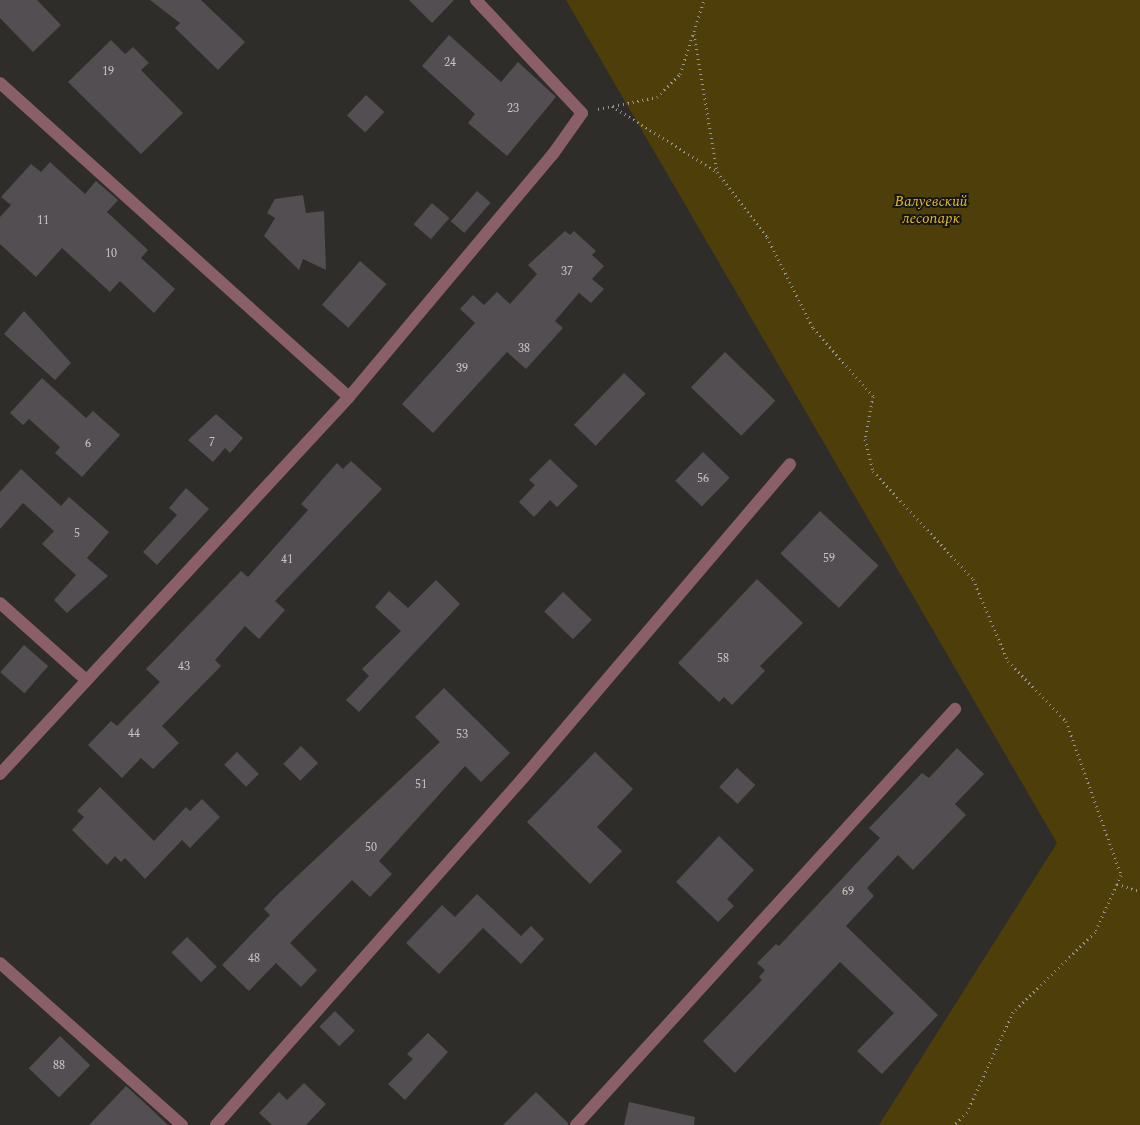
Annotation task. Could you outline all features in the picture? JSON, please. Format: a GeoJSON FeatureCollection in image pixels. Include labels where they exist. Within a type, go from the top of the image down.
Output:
{"type":"FeatureCollection","features":[{"type":"Feature","properties":{"kind":"street"},"geometry":{"type":"LineString","coordinates":[[0,774],[85,679],[349,397],[553,154],[582,113],[476,0]]}},
{"type":"Feature","properties":{"kind":"street"},"geometry":{"type":"LineString","coordinates":[[0,83],[349,397]]}},
{"type":"Feature","properties":{"kind":"street"},"geometry":{"type":"LineString","coordinates":[[216,1125],[517,785],[790,464]]}},
{"type":"Feature","properties":{"kind":"street"},"geometry":{"type":"LineString","coordinates":[[0,603],[85,679]]}},
{"type":"Feature","properties":{"kind":"street"},"geometry":{"type":"LineString","coordinates":[[576,1125],[956,709]]}},
{"type":"Feature","properties":{"kind":"street"},"geometry":{"type":"LineString","coordinates":[[0,963],[182,1125]]}},
{"type":"Feature","properties":{"kind":"path"},"geometry":{"type":"LineString","coordinates":[[582,113],[657,97],[680,74],[704,0]]}},
{"type":"Feature","properties":{"kind":"path"},"geometry":{"type":"LineString","coordinates":[[693,33],[718,172]]}},
{"type":"Feature","properties":{"kind":"path"},"geometry":{"type":"LineString","coordinates":[[612,106],[718,172],[767,237],[813,328],[873,396],[866,439],[873,471],[973,579],[1008,661],[1066,720],[1121,874],[1095,932],[1013,1012],[967,1112],[954,1125]]}},
{"type":"Feature","properties":{"kind":"path"},"geometry":{"type":"LineString","coordinates":[[1117,884],[1140,890]]}},
{"type":"Feature","properties":{"kind":"green space","name":"Валуевский лесопарк"},"geometry":{"type":"Polygon","coordinates":[[[566,0],[1140,0],[1140,1125],[879,1125],[1057,843],[566,0]]]}},
{"type":"Feature","properties":{"kind":"building"},"geometry":{"type":"Polygon","coordinates":[[[0,0],[37,0],[61,25],[33,52],[0,18],[0,0]]]}},
{"type":"Feature","properties":{"kind":"building"},"geometry":{"type":"Polygon","coordinates":[[[150,0],[201,0],[245,42],[218,70],[175,28],[180,23],[150,0]]]}},
{"type":"Feature","properties":{"kind":"building"},"geometry":{"type":"Polygon","coordinates":[[[409,0],[454,0],[432,23],[409,0]]]}},
{"type":"Feature","properties":{"kind":"building"},"geometry":{"type":"Polygon","coordinates":[[[449,35],[501,82],[518,62],[556,97],[507,156],[468,123],[475,114],[422,66],[449,35]]]}},
{"type":"Feature","properties":{"kind":"building"},"geometry":{"type":"Polygon","coordinates":[[[111,40],[125,54],[133,47],[149,63],[141,70],[183,113],[141,154],[68,82],[111,40]]]}},
{"type":"Feature","properties":{"kind":"building"},"geometry":{"type":"Polygon","coordinates":[[[366,95],[384,112],[365,133],[347,115],[366,95]]]}},
{"type":"Feature","properties":{"kind":"building"},"geometry":{"type":"Polygon","coordinates":[[[50,162],[85,194],[96,181],[118,200],[107,212],[148,250],[141,258],[175,289],[154,313],[120,281],[110,292],[62,248],[36,277],[0,244],[0,217],[11,205],[1,197],[31,164],[41,172],[50,162]]]}},
{"type":"Feature","properties":{"kind":"building"},"geometry":{"type":"Polygon","coordinates":[[[477,191],[491,203],[464,233],[451,221],[477,191]]]}},
{"type":"Feature","properties":{"kind":"building"},"geometry":{"type":"Polygon","coordinates":[[[303,195],[306,213],[324,211],[326,270],[303,259],[299,270],[264,236],[275,218],[267,213],[275,199],[303,195]]]}},
{"type":"Feature","properties":{"kind":"building"},"geometry":{"type":"Polygon","coordinates":[[[432,203],[449,218],[431,239],[414,224],[432,203]]]}},
{"type":"Feature","properties":{"kind":"building"},"geometry":{"type":"Polygon","coordinates":[[[565,231],[570,235],[574,231],[596,251],[592,255],[604,266],[592,279],[604,289],[591,303],[579,293],[555,321],[563,328],[526,369],[507,352],[433,433],[402,404],[475,323],[460,309],[473,295],[484,305],[497,292],[510,304],[537,274],[528,265],[565,231]]]}},
{"type":"Feature","properties":{"kind":"building"},"geometry":{"type":"Polygon","coordinates":[[[360,261],[386,284],[348,328],[322,305],[360,261]]]}},
{"type":"Feature","properties":{"kind":"building"},"geometry":{"type":"Polygon","coordinates":[[[24,311],[71,363],[55,380],[4,334],[24,311]]]}},
{"type":"Feature","properties":{"kind":"building"},"geometry":{"type":"Polygon","coordinates":[[[725,352],[775,401],[741,436],[691,387],[725,352]]]}},
{"type":"Feature","properties":{"kind":"building"},"geometry":{"type":"Polygon","coordinates":[[[624,373],[646,394],[596,446],[574,425],[624,373]]]}},
{"type":"Feature","properties":{"kind":"building"},"geometry":{"type":"Polygon","coordinates":[[[42,378],[86,418],[93,411],[120,435],[82,477],[55,453],[60,447],[29,419],[23,425],[10,413],[42,378]]]}},
{"type":"Feature","properties":{"kind":"building"},"geometry":{"type":"Polygon","coordinates":[[[216,414],[243,438],[230,453],[225,448],[213,462],[188,440],[216,414]]]}},
{"type":"Feature","properties":{"kind":"building"},"geometry":{"type":"Polygon","coordinates":[[[703,452],[730,478],[702,506],[675,481],[703,452]]]}},
{"type":"Feature","properties":{"kind":"building"},"geometry":{"type":"Polygon","coordinates":[[[550,459],[578,486],[557,507],[550,500],[534,517],[519,502],[535,485],[529,480],[550,459]]]}},
{"type":"Feature","properties":{"kind":"building"},"geometry":{"type":"Polygon","coordinates":[[[351,461],[382,489],[275,601],[285,610],[259,639],[245,626],[215,660],[221,666],[162,726],[179,743],[153,769],[141,758],[122,778],[88,745],[111,721],[117,726],[160,682],[146,669],[241,571],[248,577],[308,510],[301,504],[337,463],[343,469],[351,461]]]}},
{"type":"Feature","properties":{"kind":"building"},"geometry":{"type":"Polygon","coordinates":[[[21,469],[61,506],[69,497],[109,532],[87,558],[108,576],[67,613],[54,600],[76,575],[42,544],[54,531],[23,503],[0,529],[0,492],[21,469]]]}},
{"type":"Feature","properties":{"kind":"building"},"geometry":{"type":"Polygon","coordinates":[[[186,488],[209,509],[157,565],[143,552],[177,515],[169,508],[186,488]]]}},
{"type":"Feature","properties":{"kind":"building"},"geometry":{"type":"Polygon","coordinates":[[[820,511],[879,566],[839,608],[780,553],[820,511]]]}},
{"type":"Feature","properties":{"kind":"building"},"geometry":{"type":"Polygon","coordinates":[[[757,579],[803,623],[760,666],[765,671],[732,705],[724,697],[719,702],[678,663],[757,579]]]}},
{"type":"Feature","properties":{"kind":"building"},"geometry":{"type":"Polygon","coordinates":[[[436,580],[460,604],[359,712],[346,700],[369,676],[362,669],[401,631],[375,607],[389,591],[408,608],[436,580]]]}},
{"type":"Feature","properties":{"kind":"building"},"geometry":{"type":"Polygon","coordinates":[[[563,592],[592,620],[573,639],[544,611],[563,592]]]}},
{"type":"Feature","properties":{"kind":"building"},"geometry":{"type":"Polygon","coordinates":[[[24,645],[48,666],[25,693],[0,672],[24,645]]]}},
{"type":"Feature","properties":{"kind":"building"},"geometry":{"type":"Polygon","coordinates":[[[444,688],[510,753],[481,782],[465,766],[379,861],[392,874],[370,897],[352,880],[290,943],[317,970],[301,987],[276,963],[249,991],[222,965],[270,915],[264,909],[276,896],[440,742],[415,717],[444,688]]]}},
{"type":"Feature","properties":{"kind":"building"},"geometry":{"type":"Polygon","coordinates":[[[301,746],[318,763],[300,781],[283,764],[301,746]]]}},
{"type":"Feature","properties":{"kind":"building"},"geometry":{"type":"Polygon","coordinates":[[[957,748],[984,774],[955,804],[966,815],[913,870],[898,855],[867,888],[874,896],[846,926],[938,1015],[882,1074],[857,1051],[894,1013],[840,962],[735,1073],[703,1041],[762,980],[759,977],[765,970],[757,963],[776,944],[779,946],[880,838],[869,828],[922,773],[929,778],[957,748]]]}},
{"type":"Feature","properties":{"kind":"building"},"geometry":{"type":"Polygon","coordinates":[[[237,752],[259,774],[246,787],[224,765],[237,752]]]}},
{"type":"Feature","properties":{"kind":"building"},"geometry":{"type":"Polygon","coordinates":[[[595,752],[633,789],[597,827],[622,851],[590,884],[527,822],[595,752]]]}},
{"type":"Feature","properties":{"kind":"building"},"geometry":{"type":"Polygon","coordinates":[[[737,768],[755,785],[738,804],[719,787],[737,768]]]}},
{"type":"Feature","properties":{"kind":"building"},"geometry":{"type":"Polygon","coordinates":[[[100,787],[154,841],[186,807],[190,811],[202,799],[220,817],[190,848],[182,840],[145,879],[125,858],[121,862],[115,856],[107,865],[72,830],[84,817],[77,811],[100,787]]]}},
{"type":"Feature","properties":{"kind":"building"},"geometry":{"type":"Polygon","coordinates":[[[719,836],[754,870],[727,899],[734,906],[718,922],[676,882],[719,836]]]}},
{"type":"Feature","properties":{"kind":"building"},"geometry":{"type":"Polygon","coordinates":[[[477,894],[521,936],[531,926],[544,939],[521,964],[483,928],[439,974],[406,943],[442,905],[455,917],[477,894]]]}},
{"type":"Feature","properties":{"kind":"building"},"geometry":{"type":"Polygon","coordinates":[[[187,937],[217,967],[201,982],[171,953],[187,937]]]}},
{"type":"Feature","properties":{"kind":"building"},"geometry":{"type":"Polygon","coordinates":[[[335,1011],[355,1031],[339,1046],[319,1027],[335,1011]]]}},
{"type":"Feature","properties":{"kind":"building"},"geometry":{"type":"Polygon","coordinates":[[[428,1033],[448,1052],[405,1100],[388,1084],[413,1059],[407,1054],[428,1033]]]}},
{"type":"Feature","properties":{"kind":"building"},"geometry":{"type":"Polygon","coordinates":[[[60,1036],[90,1065],[59,1098],[29,1068],[60,1036]]]}},
{"type":"Feature","properties":{"kind":"building"},"geometry":{"type":"Polygon","coordinates":[[[304,1083],[326,1104],[306,1125],[272,1125],[259,1113],[279,1092],[287,1100],[304,1083]]]}},
{"type":"Feature","properties":{"kind":"building"},"geometry":{"type":"Polygon","coordinates":[[[126,1086],[148,1106],[168,1125],[89,1125],[126,1086]]]}},
{"type":"Feature","properties":{"kind":"building"},"geometry":{"type":"Polygon","coordinates":[[[536,1092],[568,1125],[503,1125],[536,1092]]]}},
{"type":"Feature","properties":{"kind":"building"},"geometry":{"type":"Polygon","coordinates":[[[629,1102],[695,1117],[694,1125],[624,1125],[629,1102]]]}}]}
